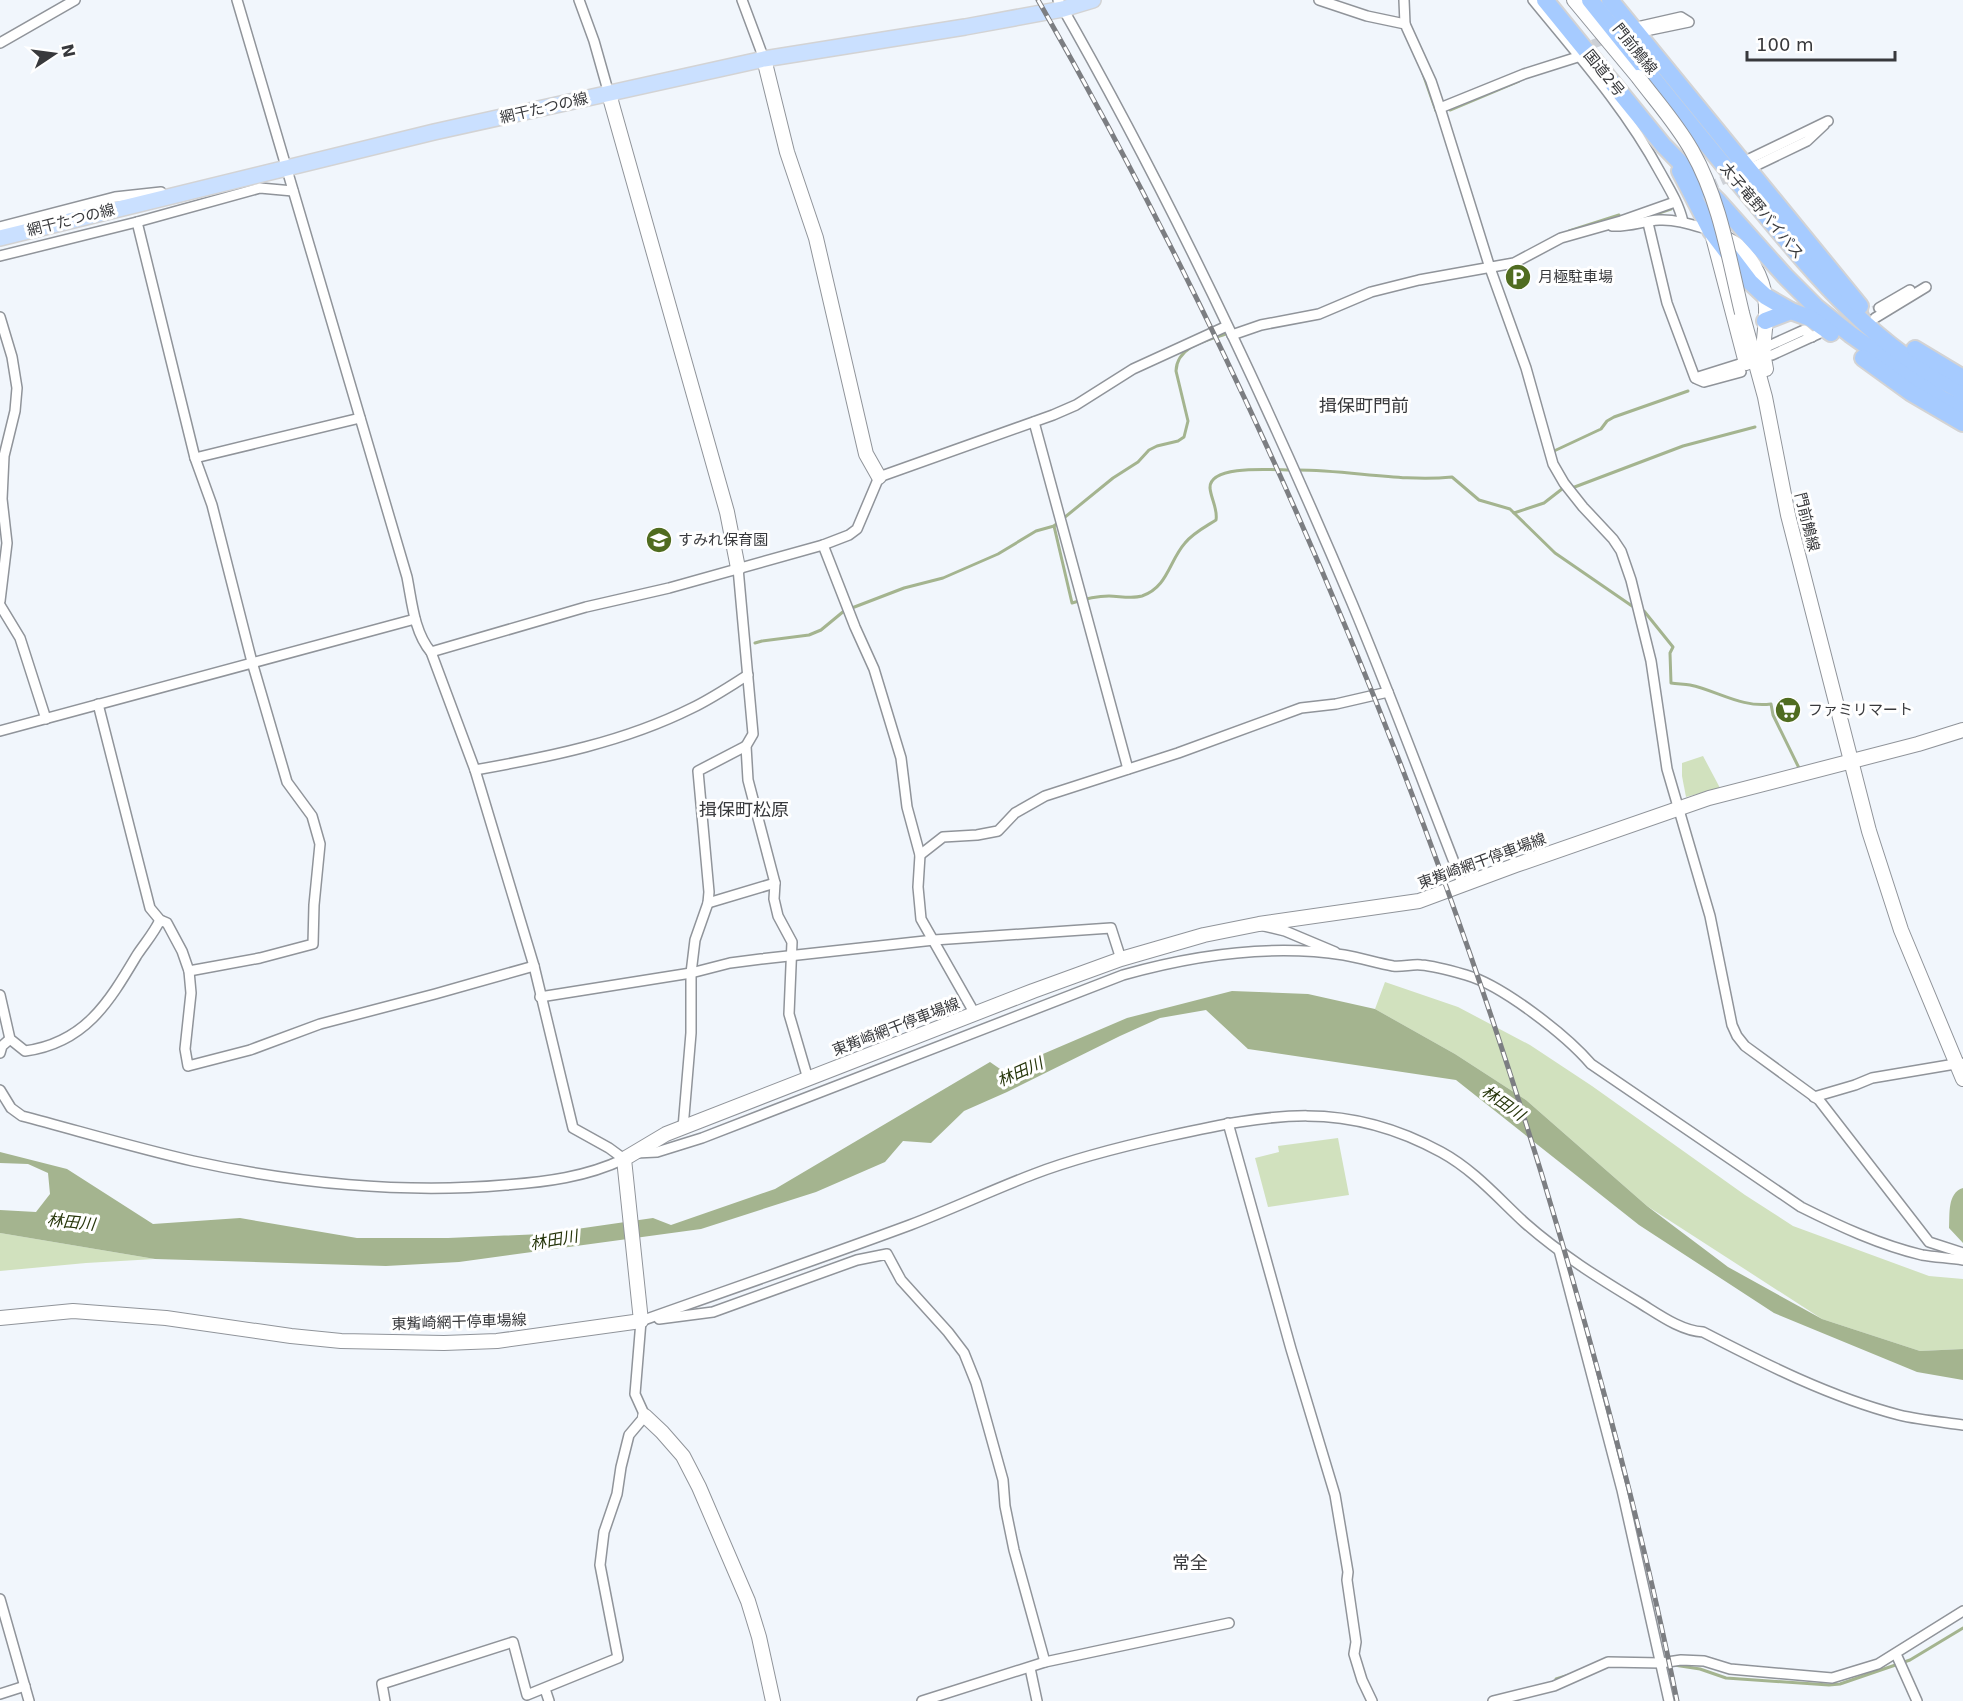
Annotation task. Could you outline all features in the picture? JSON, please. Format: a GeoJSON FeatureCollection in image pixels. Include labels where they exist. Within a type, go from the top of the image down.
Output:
{"type":"FeatureCollection","features":[{"type":"Feature","properties":{"kind":"highway","name":"国道2号"},"geometry":{"type":"LineString","coordinates":[[1545,0],[1580,54],[1663,145]]}},
{"type":"Feature","properties":{"kind":"highway"},"geometry":{"type":"LineString","coordinates":[[1558,0],[1718,201]]}},
{"type":"Feature","properties":{"kind":"highway","name":"太子竜野バイパス"},"geometry":{"type":"LineString","coordinates":[[1590,0],[1633,34],[1742,166],[1794,249],[1841,303],[1903,354],[1963,392]]}},
{"type":"Feature","properties":{"kind":"highway"},"geometry":{"type":"LineString","coordinates":[[1610,0],[1633,34]]}},
{"type":"Feature","properties":{"kind":"highway"},"geometry":{"type":"LineString","coordinates":[[1663,145],[1688,183],[1711,231],[1750,282],[1765,296],[1818,323],[1910,392],[1963,423]]}},
{"type":"Feature","properties":{"kind":"highway","name":"太子竜野バイパス"},"geometry":{"type":"LineString","coordinates":[[1663,145],[1816,307],[1882,358],[1942,399],[1963,409]]}},
{"type":"Feature","properties":{"kind":"highway"},"geometry":{"type":"LineString","coordinates":[[1742,166],[1860,306]]}},
{"type":"Feature","properties":{"kind":"highway"},"geometry":{"type":"LineString","coordinates":[[1794,249],[1860,306],[1877,313],[1911,346],[1963,378]]}},
{"type":"Feature","properties":{"kind":"highway"},"geometry":{"type":"LineString","coordinates":[[1766,321],[1791,311]]}},
{"type":"Feature","properties":{"kind":"main road","name":"網干たつの線"},"geometry":{"type":"LineString","coordinates":[[0,238],[434,132],[764,58],[1093,0]]}},
{"type":"Feature","properties":{"kind":"main road","name":"門前鵤線"},"geometry":{"type":"LineString","coordinates":[[1574,0],[1684,137],[1701,168],[1714,205],[1765,397],[1788,515],[1869,831],[1901,930],[1960,1063],[1963,1079]]}},
{"type":"Feature","properties":{"kind":"main road"},"geometry":{"type":"LineString","coordinates":[[764,58],[788,152],[816,238],[866,454],[879,477]]}},
{"type":"Feature","properties":{"kind":"main road"},"geometry":{"type":"LineString","coordinates":[[609,94],[727,512],[738,568]]}},
{"type":"Feature","properties":{"kind":"main road"},"geometry":{"type":"LineString","coordinates":[[1711,231],[1744,367],[1780,480]]}},
{"type":"Feature","properties":{"kind":"main road"},"geometry":{"type":"LineString","coordinates":[[1765,296],[1767,352],[1785,450],[1788,515]]}},
{"type":"Feature","properties":{"kind":"main road","name":"東觜崎網干停車場線"},"geometry":{"type":"LineString","coordinates":[[628,1156],[666,1134],[1121,959],[1204,935],[1259,924],[1419,901],[1677,808],[1963,730]]}},
{"type":"Feature","properties":{"kind":"main road"},"geometry":{"type":"LineString","coordinates":[[628,1156],[641,1322]]}},
{"type":"Feature","properties":{"kind":"main road","name":"東觜崎網干停車場線"},"geometry":{"type":"LineString","coordinates":[[0,1318],[73,1311],[166,1318],[341,1341],[444,1343],[497,1341],[641,1322]]}},
{"type":"Feature","properties":{"kind":"main road"},"geometry":{"type":"LineString","coordinates":[[645,1416],[683,1456],[699,1487],[748,1601],[759,1637],[773,1701]]}},
{"type":"Feature","properties":{"kind":"street"},"geometry":{"type":"LineString","coordinates":[[0,43],[75,0]]}},
{"type":"Feature","properties":{"kind":"street"},"geometry":{"type":"LineString","coordinates":[[237,0],[407,577],[415,619],[424,644],[431,652],[475,770],[534,966],[573,1128],[628,1156]]}},
{"type":"Feature","properties":{"kind":"street"},"geometry":{"type":"LineString","coordinates":[[579,0],[594,41],[609,94]]}},
{"type":"Feature","properties":{"kind":"street"},"geometry":{"type":"LineString","coordinates":[[742,0],[764,58]]}},
{"type":"Feature","properties":{"kind":"street"},"geometry":{"type":"LineString","coordinates":[[1319,0],[1367,16],[1405,24]]}},
{"type":"Feature","properties":{"kind":"street"},"geometry":{"type":"LineString","coordinates":[[1404,0],[1405,24],[1431,81],[1490,268],[1523,358],[1553,464],[1564,483],[1583,507],[1613,539],[1621,551],[1631,580],[1651,661],[1663,748],[1677,808],[1710,916],[1732,1025],[1745,1046],[1819,1100],[1929,1242],[1963,1253]]}},
{"type":"Feature","properties":{"kind":"street"},"geometry":{"type":"LineString","coordinates":[[1440,108],[1580,54],[1533,0]]}},
{"type":"Feature","properties":{"kind":"street"},"geometry":{"type":"LineString","coordinates":[[1061,5],[1186,238],[1286,453],[1351,601],[1463,885]]}},
{"type":"Feature","properties":{"kind":"street"},"geometry":{"type":"LineString","coordinates":[[1613,91],[1646,145],[1680,208],[1683,222]]}},
{"type":"Feature","properties":{"kind":"street"},"geometry":{"type":"LineString","coordinates":[[1828,121],[1807,141],[1742,166],[1828,121]]}},
{"type":"Feature","properties":{"kind":"street"},"geometry":{"type":"LineString","coordinates":[[0,256],[260,188],[293,191]]}},
{"type":"Feature","properties":{"kind":"street"},"geometry":{"type":"LineString","coordinates":[[0,227],[115,197],[194,189]]}},
{"type":"Feature","properties":{"kind":"street"},"geometry":{"type":"LineString","coordinates":[[1683,222],[1697,201]]}},
{"type":"Feature","properties":{"kind":"street"},"geometry":{"type":"LineString","coordinates":[[1232,335],[1262,325],[1319,314],[1371,292],[1419,280],[1514,263],[1561,238],[1672,203]]}},
{"type":"Feature","properties":{"kind":"street"},"geometry":{"type":"LineString","coordinates":[[1603,225],[1624,226],[1658,220],[1683,222],[1711,231]]}},
{"type":"Feature","properties":{"kind":"street"},"geometry":{"type":"LineString","coordinates":[[137,222],[195,458],[212,505],[252,662],[287,782],[312,816],[320,844],[314,905],[314,944],[260,958],[189,971]]}},
{"type":"Feature","properties":{"kind":"street"},"geometry":{"type":"LineString","coordinates":[[1648,223],[1666,303],[1695,378],[1744,367]]}},
{"type":"Feature","properties":{"kind":"street"},"geometry":{"type":"LineString","coordinates":[[1918,285],[1926,287],[1877,313],[1918,285]]}},
{"type":"Feature","properties":{"kind":"street"},"geometry":{"type":"LineString","coordinates":[[0,317],[12,357],[17,388],[15,411],[4,456],[2,499],[7,543],[0,603],[20,638],[46,718]]}},
{"type":"Feature","properties":{"kind":"street"},"geometry":{"type":"LineString","coordinates":[[431,652],[586,607],[669,588],[823,545],[849,535],[856,529],[879,477],[1076,405],[1133,369],[1227,326]]}},
{"type":"Feature","properties":{"kind":"street"},"geometry":{"type":"LineString","coordinates":[[1767,352],[1804,330],[1815,336]]}},
{"type":"Feature","properties":{"kind":"street"},"geometry":{"type":"LineString","coordinates":[[195,458],[360,418]]}},
{"type":"Feature","properties":{"kind":"street"},"geometry":{"type":"LineString","coordinates":[[1034,422],[1128,769]]}},
{"type":"Feature","properties":{"kind":"street"},"geometry":{"type":"LineString","coordinates":[[823,545],[874,669],[901,758],[907,807],[920,855],[918,887],[921,920],[975,1014]]}},
{"type":"Feature","properties":{"kind":"street"},"geometry":{"type":"LineString","coordinates":[[683,1128],[691,1033],[691,972],[695,940],[708,903],[709,892],[698,771],[746,746],[753,734],[738,568]]}},
{"type":"Feature","properties":{"kind":"street"},"geometry":{"type":"LineString","coordinates":[[0,731],[415,619]]}},
{"type":"Feature","properties":{"kind":"street"},"geometry":{"type":"LineString","coordinates":[[475,770],[588,747],[643,728],[692,709],[748,675]]}},
{"type":"Feature","properties":{"kind":"street"},"geometry":{"type":"LineString","coordinates":[[920,855],[943,837],[998,831],[1015,813],[1045,796],[1178,753],[1301,708],[1336,704],[1388,692]]}},
{"type":"Feature","properties":{"kind":"street"},"geometry":{"type":"LineString","coordinates":[[98,704],[150,908],[160,920],[167,923],[189,971],[190,993],[185,1049],[188,1066],[250,1050],[320,1024],[534,966]]}},
{"type":"Feature","properties":{"kind":"street"},"geometry":{"type":"LineString","coordinates":[[746,746],[748,780],[775,883],[776,908],[792,942],[789,1014],[808,1078]]}},
{"type":"Feature","properties":{"kind":"street"},"geometry":{"type":"LineString","coordinates":[[708,903],[775,883]]}},
{"type":"Feature","properties":{"kind":"street"},"geometry":{"type":"LineString","coordinates":[[0,995],[10,1039],[25,1051],[43,1048],[66,1038],[98,1015],[115,993],[145,942],[153,935],[160,920]]}},
{"type":"Feature","properties":{"kind":"street"},"geometry":{"type":"LineString","coordinates":[[1259,924],[1285,930],[1343,955]]}},
{"type":"Feature","properties":{"kind":"street"},"geometry":{"type":"LineString","coordinates":[[540,997],[691,972],[730,963],[934,940],[1111,928],[1121,959]]}},
{"type":"Feature","properties":{"kind":"street"},"geometry":{"type":"LineString","coordinates":[[0,1090],[11,1108],[22,1116],[193,1161],[246,1171],[327,1182],[416,1188],[470,1188],[555,1181],[606,1167],[628,1156],[657,1152],[702,1138],[1123,975],[1166,963],[1209,956],[1280,951],[1343,955],[1397,966],[1421,965],[1467,975],[1505,993],[1576,1047],[1591,1064],[1801,1207],[1834,1223],[1893,1246],[1922,1255],[1963,1260]]}},
{"type":"Feature","properties":{"kind":"street"},"geometry":{"type":"LineString","coordinates":[[0,1053],[2,1046],[10,1039]]}},
{"type":"Feature","properties":{"kind":"street"},"geometry":{"type":"LineString","coordinates":[[1814,1096],[1872,1078],[1960,1063]]}},
{"type":"Feature","properties":{"kind":"street"},"geometry":{"type":"LineString","coordinates":[[641,1322],[911,1225],[1035,1173],[1120,1147],[1228,1123],[1283,1115],[1327,1115],[1367,1121],[1398,1131],[1443,1153],[1480,1180],[1526,1224],[1559,1250],[1599,1278],[1662,1316],[1694,1332],[1703,1332],[1779,1371],[1831,1392],[1899,1414],[1963,1425]]}},
{"type":"Feature","properties":{"kind":"street"},"geometry":{"type":"LineString","coordinates":[[1228,1123],[1291,1349],[1335,1495],[1348,1572],[1347,1580],[1356,1642],[1354,1654],[1362,1680],[1372,1701]]}},
{"type":"Feature","properties":{"kind":"street"},"geometry":{"type":"LineString","coordinates":[[1559,1250],[1622,1490],[1669,1701]]}},
{"type":"Feature","properties":{"kind":"street"},"geometry":{"type":"LineString","coordinates":[[641,1322],[713,1312],[857,1260],[887,1254],[901,1280],[964,1353],[976,1383],[1003,1480],[1005,1506],[1014,1550],[1045,1662]]}},
{"type":"Feature","properties":{"kind":"street"},"geometry":{"type":"LineString","coordinates":[[385,1701],[382,1684],[513,1642],[527,1695],[618,1658],[600,1564],[604,1532],[617,1494],[629,1435],[645,1416],[635,1394],[641,1322]]}},
{"type":"Feature","properties":{"kind":"street"},"geometry":{"type":"LineString","coordinates":[[0,1599],[29,1701]]}},
{"type":"Feature","properties":{"kind":"street"},"geometry":{"type":"LineString","coordinates":[[1493,1701],[1554,1686],[1608,1662],[1704,1661],[1730,1669],[1832,1678],[1878,1664],[1963,1611]]}},
{"type":"Feature","properties":{"kind":"street"},"geometry":{"type":"LineString","coordinates":[[922,1701],[1045,1662],[1229,1623]]}},
{"type":"Feature","properties":{"kind":"street"},"geometry":{"type":"LineString","coordinates":[[1896,1654],[1917,1701]]}},
{"type":"Feature","properties":{"kind":"street"},"geometry":{"type":"LineString","coordinates":[[1030,1668],[1037,1701]]}},
{"type":"Feature","properties":{"kind":"street"},"geometry":{"type":"LineString","coordinates":[[0,1694],[24,1686]]}},
{"type":"Feature","properties":{"kind":"street"},"geometry":{"type":"LineString","coordinates":[[545,1689],[549,1701]]}},
{"type":"Feature","properties":{"kind":"shaded area"},"geometry":{"type":"Polygon","coordinates":[[[1703,756],[1720,788],[1686,797],[1682,763],[1703,756]]]}},
{"type":"Feature","properties":{"kind":"shaded area"},"geometry":{"type":"Polygon","coordinates":[[[1385,982],[1458,1007],[1530,1045],[1793,1226],[1929,1276],[1963,1279],[1963,1349],[1920,1351],[1822,1319],[1647,1206],[1526,1100],[1455,1054],[1375,1009],[1385,982]]]}},
{"type":"Feature","properties":{"kind":"shaded area"},"geometry":{"type":"Polygon","coordinates":[[[1338,1138],[1349,1195],[1268,1207],[1255,1158],[1279,1152],[1278,1146],[1338,1138]]]}},
{"type":"Feature","properties":{"kind":"shaded area"},"geometry":{"type":"Polygon","coordinates":[[[1963,1188],[1963,1243],[1949,1228],[1952,1199],[1954,1194],[1963,1188]]]}},
{"type":"Feature","properties":{"kind":"shaded area"},"geometry":{"type":"Polygon","coordinates":[[[0,1233],[155,1259],[0,1271],[0,1233]]]}},
{"type":"Feature","properties":{"kind":"water","name":"林田川"},"geometry":{"type":"Polygon","coordinates":[[[1232,991],[1308,994],[1375,1009],[1455,1054],[1526,1100],[1647,1206],[1728,1267],[1822,1319],[1920,1351],[1963,1349],[1963,1380],[1917,1372],[1774,1313],[1639,1225],[1456,1080],[1248,1049],[1206,1010],[1160,1018],[964,1111],[931,1143],[903,1141],[885,1162],[816,1192],[701,1229],[459,1262],[386,1266],[155,1259],[0,1233],[0,1210],[36,1212],[50,1194],[48,1173],[28,1164],[0,1163],[0,1152],[67,1169],[153,1224],[240,1218],[357,1238],[448,1238],[542,1234],[653,1218],[671,1225],[775,1189],[990,1062],[1003,1071],[1127,1018],[1232,991]]]}},
{"type":"Feature","properties":{"kind":"waterway"},"geometry":{"type":"LineString","coordinates":[[1422,71],[1436,111]]}},
{"type":"Feature","properties":{"kind":"waterway"},"geometry":{"type":"LineString","coordinates":[[1450,110],[1519,81]]}},
{"type":"Feature","properties":{"kind":"waterway"},"geometry":{"type":"LineString","coordinates":[[1644,218],[1671,209]]}},
{"type":"Feature","properties":{"kind":"waterway"},"geometry":{"type":"LineString","coordinates":[[1569,231],[1619,215]]}},
{"type":"Feature","properties":{"kind":"waterway"},"geometry":{"type":"LineString","coordinates":[[755,643],[809,635],[821,630],[844,611],[904,588],[943,578],[998,554],[1036,531],[1054,526],[1113,478],[1138,462],[1149,450],[1184,437],[1188,421],[1176,371],[1178,362],[1182,355],[1195,345],[1229,333]]}},
{"type":"Feature","properties":{"kind":"waterway"},"geometry":{"type":"LineString","coordinates":[[1554,454],[1554,451],[1601,429],[1607,421],[1614,417],[1688,391]]}},
{"type":"Feature","properties":{"kind":"waterway"},"geometry":{"type":"LineString","coordinates":[[1570,486],[1572,488],[1683,446],[1755,427]]}},
{"type":"Feature","properties":{"kind":"waterway"},"geometry":{"type":"LineString","coordinates":[[1054,526],[1072,603],[1099,597],[1142,596],[1151,592],[1163,580],[1188,539],[1216,520],[1210,488],[1213,480],[1220,475],[1244,470],[1291,470]]}},
{"type":"Feature","properties":{"kind":"waterway"},"geometry":{"type":"LineString","coordinates":[[1297,470],[1413,478],[1452,477],[1479,500],[1510,509],[1514,513],[1544,503],[1562,489]]}},
{"type":"Feature","properties":{"kind":"waterway"},"geometry":{"type":"LineString","coordinates":[[1514,513],[1555,553],[1632,606]]}},
{"type":"Feature","properties":{"kind":"waterway"},"geometry":{"type":"LineString","coordinates":[[1644,611],[1673,647],[1670,653],[1671,683],[1690,685],[1750,704],[1771,704],[1773,715],[1799,768]]}},
{"type":"Feature","properties":{"kind":"waterway"},"geometry":{"type":"LineString","coordinates":[[1674,1665],[1700,1669],[1726,1678],[1840,1684],[1910,1660],[1963,1628]]}},
{"type":"Feature","properties":{"kind":"waterway"},"geometry":{"type":"LineString","coordinates":[[1556,1679],[1569,1675]]}},
{"type":"Feature","properties":{"kind":"tunnel"},"geometry":{"type":"LineString","coordinates":[[1580,49],[1609,38]]}},
{"type":"Feature","properties":{"kind":"tunnel"},"geometry":{"type":"LineString","coordinates":[[1672,203],[1734,175]]}},
{"type":"Feature","properties":{"kind":"tunnel"},"geometry":{"type":"LineString","coordinates":[[1836,326],[1879,308]]}},
{"type":"Feature","properties":{"kind":"railway"},"geometry":{"type":"LineString","coordinates":[[1038,0],[1119,148],[1196,298],[1268,450],[1336,604],[1399,760],[1457,918],[1511,1078],[1561,1239],[1624,1468],[1677,1701]]}},
{"type":"Feature","properties":{"kind":"place","name":"月極駐車場"},"geometry":{"type":"Point","coordinates":[1518,277]}},
{"type":"Feature","properties":{"kind":"place","name":"すみれ保育園"},"geometry":{"type":"Point","coordinates":[659,540]}},
{"type":"Feature","properties":{"kind":"place","name":"ファミリマート"},"geometry":{"type":"Point","coordinates":[1788,710]}},
{"type":"Feature","properties":{"kind":"district","name":"揖保町門前"},"geometry":{"type":"Point","coordinates":[1364,405]}},
{"type":"Feature","properties":{"kind":"district","name":"揖保町松原"},"geometry":{"type":"Point","coordinates":[744,809]}},
{"type":"Feature","properties":{"kind":"district","name":"常全"},"geometry":{"type":"Point","coordinates":[1190,1562]}}]}
